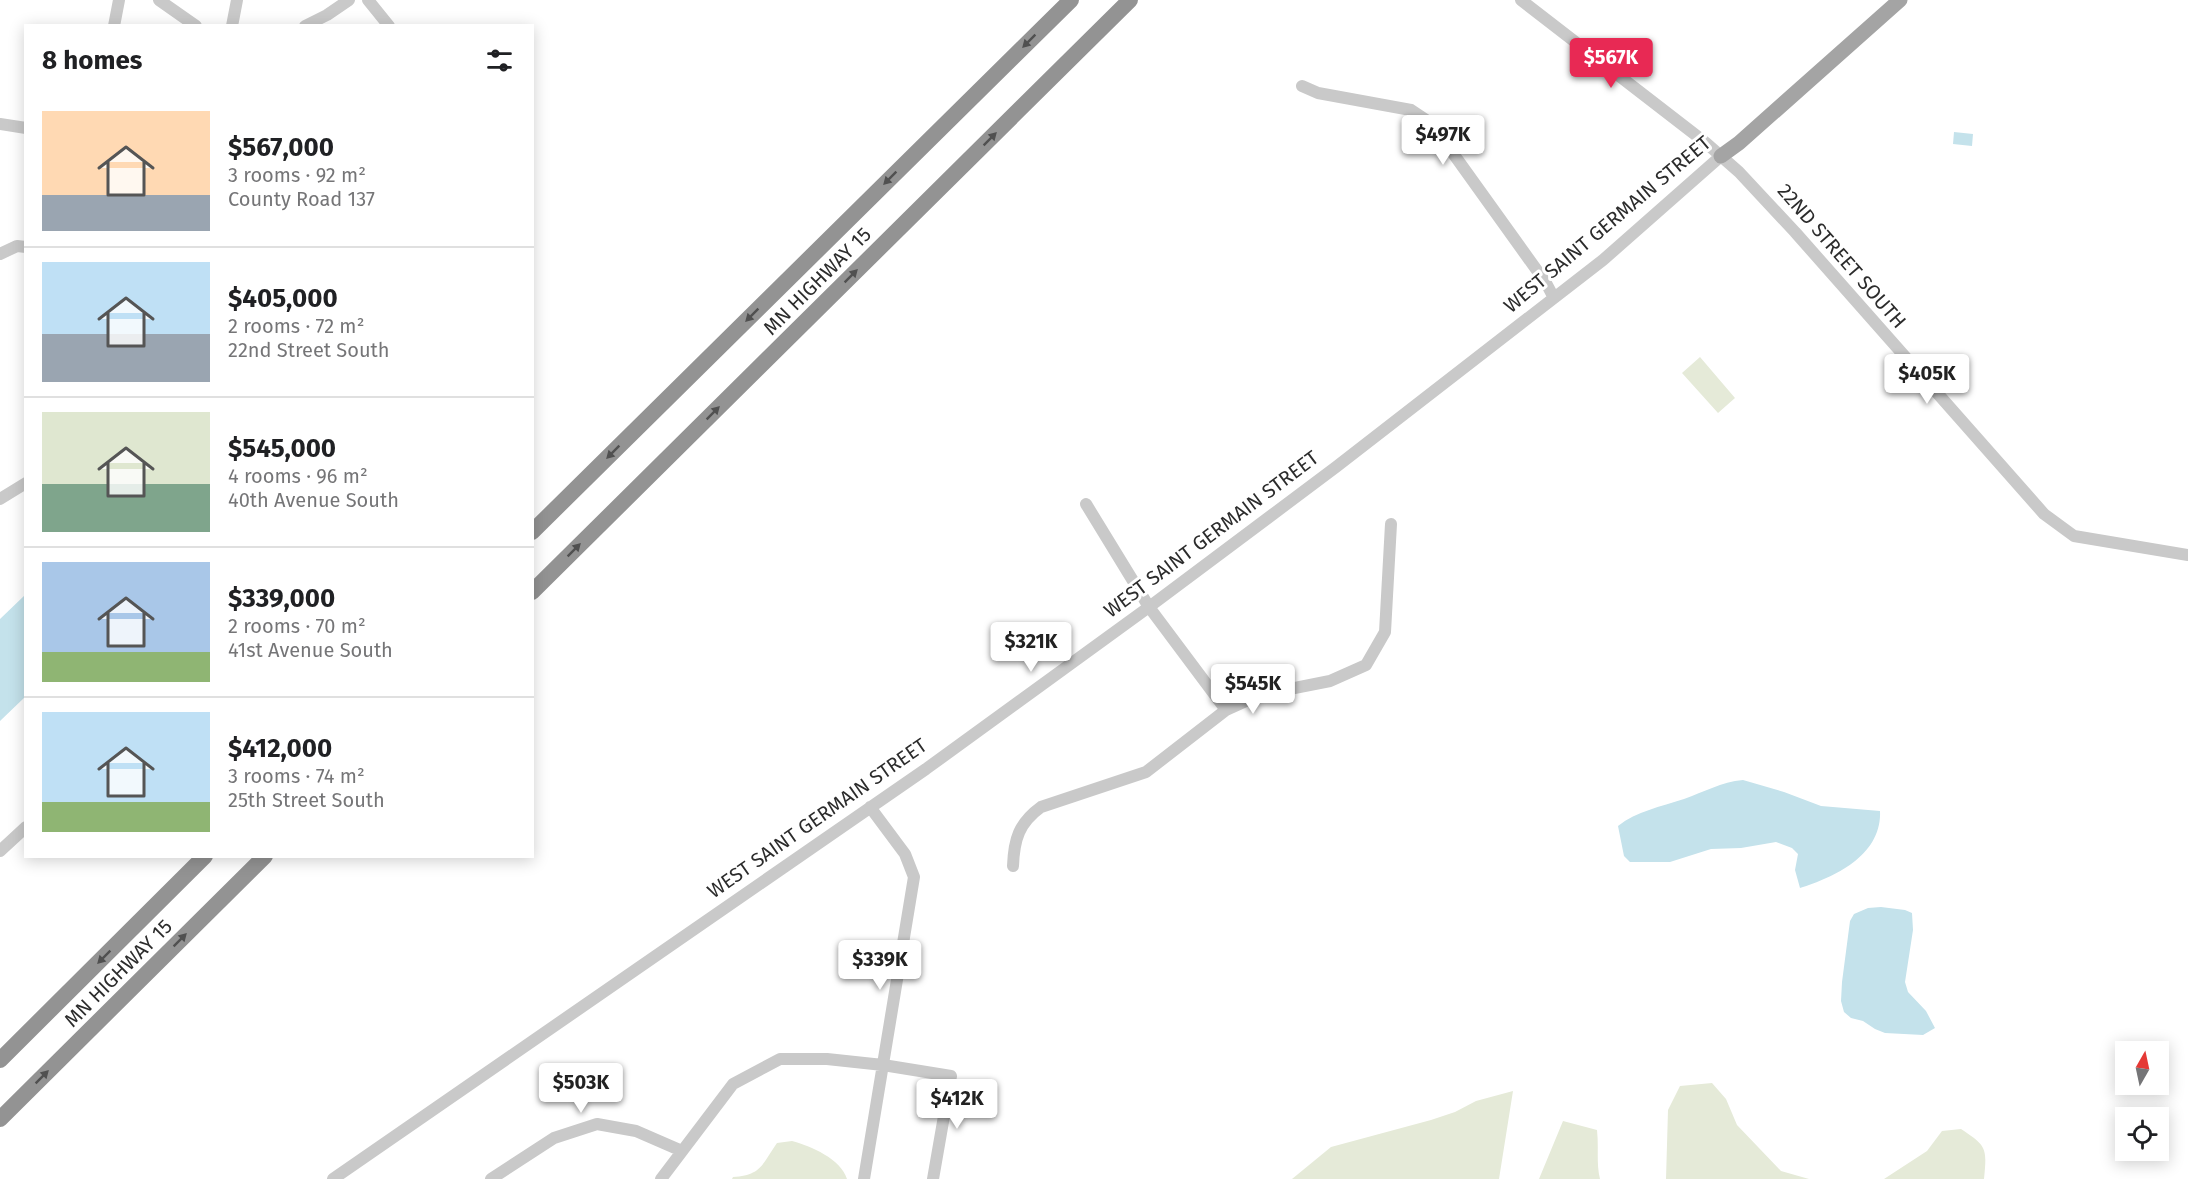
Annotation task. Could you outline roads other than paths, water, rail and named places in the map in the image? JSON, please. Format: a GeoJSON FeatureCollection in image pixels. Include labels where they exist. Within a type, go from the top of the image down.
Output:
{"type":"FeatureCollection","features":[{"type":"Feature","properties":{"kind":"highway","name":"MN HIGHWAY 15"},"geometry":{"type":"LineString","coordinates":[[534,530],[1071,0]]}},
{"type":"Feature","properties":{"kind":"highway","name":"MN HIGHWAY 15"},"geometry":{"type":"LineString","coordinates":[[534,590],[1130,0]]}},
{"type":"Feature","properties":{"kind":"highway","name":"MN HIGHWAY 15"},"geometry":{"type":"LineString","coordinates":[[0,1060],[203,858]]}},
{"type":"Feature","properties":{"kind":"highway","name":"MN HIGHWAY 15"},"geometry":{"type":"LineString","coordinates":[[0,1119],[263,858]]}},
{"type":"Feature","properties":{"kind":"main road","name":"WEST SAINT GERMAIN STREET"},"geometry":{"type":"LineString","coordinates":[[1721,156],[1747,136],[1900,0]]}},
{"type":"Feature","properties":{"kind":"street"},"geometry":{"type":"LineString","coordinates":[[114,24],[119,0]]}},
{"type":"Feature","properties":{"kind":"street"},"geometry":{"type":"LineString","coordinates":[[159,0],[193,24]]}},
{"type":"Feature","properties":{"kind":"street"},"geometry":{"type":"LineString","coordinates":[[232,24],[237,0]]}},
{"type":"Feature","properties":{"kind":"street"},"geometry":{"type":"LineString","coordinates":[[309,24],[349,0]]}},
{"type":"Feature","properties":{"kind":"street"},"geometry":{"type":"LineString","coordinates":[[368,0],[387,24]]}},
{"type":"Feature","properties":{"kind":"street","name":"22ND STREET SOUTH"},"geometry":{"type":"LineString","coordinates":[[1521,0],[1706,143],[1739,172],[1779,214],[2044,514],[2074,536],[2188,555]]}},
{"type":"Feature","properties":{"kind":"street"},"geometry":{"type":"LineString","coordinates":[[1302,86],[1318,93],[1412,110],[1432,124],[1546,283],[1554,298]]}},
{"type":"Feature","properties":{"kind":"street"},"geometry":{"type":"LineString","coordinates":[[0,124],[24,128]]}},
{"type":"Feature","properties":{"kind":"street","name":"WEST SAINT GERMAIN STREET"},"geometry":{"type":"LineString","coordinates":[[333,1179],[926,769],[1149,607],[1336,467],[1603,260],[1721,156]]}},
{"type":"Feature","properties":{"kind":"street"},"geometry":{"type":"LineString","coordinates":[[0,254],[17,246],[24,247]]}},
{"type":"Feature","properties":{"kind":"street"},"geometry":{"type":"LineString","coordinates":[[0,499],[24,484]]}},
{"type":"Feature","properties":{"kind":"street"},"geometry":{"type":"LineString","coordinates":[[1086,504],[1149,607],[1226,710]]}},
{"type":"Feature","properties":{"kind":"street"},"geometry":{"type":"LineString","coordinates":[[1013,866],[1014,843],[1028,817],[1041,807],[1146,772],[1226,710],[1259,695],[1330,681],[1366,665],[1385,632],[1391,525]]}},
{"type":"Feature","properties":{"kind":"street"},"geometry":{"type":"LineString","coordinates":[[864,1179],[914,877],[905,854],[870,807]]}},
{"type":"Feature","properties":{"kind":"street"},"geometry":{"type":"LineString","coordinates":[[0,851],[24,829]]}},
{"type":"Feature","properties":{"kind":"street"},"geometry":{"type":"LineString","coordinates":[[661,1179],[733,1084],[780,1059],[827,1059],[951,1076],[933,1179]]}},
{"type":"Feature","properties":{"kind":"street"},"geometry":{"type":"LineString","coordinates":[[491,1179],[554,1138],[597,1124],[636,1131],[682,1151]]}},
{"type":"Feature","properties":{"kind":"water"},"geometry":{"type":"Polygon","coordinates":[[[1954,132],[1973,134],[1972,146],[1953,144],[1954,132]]]}},
{"type":"Feature","properties":{"kind":"water"},"geometry":{"type":"Polygon","coordinates":[[[24,596],[24,698],[0,721],[0,619],[24,596]]]}},
{"type":"Feature","properties":{"kind":"water"},"geometry":{"type":"Polygon","coordinates":[[[1743,780],[1821,806],[1880,811],[1879,826],[1865,852],[1854,862],[1828,878],[1800,888],[1795,870],[1798,854],[1792,848],[1776,842],[1741,848],[1711,849],[1670,862],[1630,862],[1624,856],[1618,826],[1625,821],[1641,813],[1720,785],[1743,780]]]}},
{"type":"Feature","properties":{"kind":"water"},"geometry":{"type":"Polygon","coordinates":[[[1881,907],[1912,913],[1913,930],[1905,982],[1908,992],[1926,1011],[1935,1028],[1923,1035],[1885,1033],[1863,1021],[1851,1018],[1844,1012],[1841,1001],[1842,982],[1850,921],[1854,914],[1868,908],[1881,907]]]}}]}
